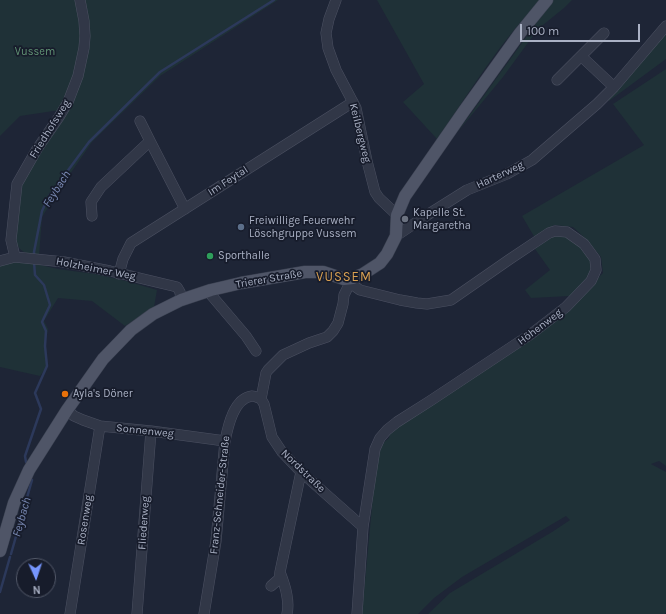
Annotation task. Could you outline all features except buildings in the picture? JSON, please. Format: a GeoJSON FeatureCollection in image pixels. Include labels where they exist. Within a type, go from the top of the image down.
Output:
{"type":"FeatureCollection","features":[{"type":"Feature","properties":{"kind":"main road"},"geometry":{"type":"LineString","coordinates":[[350,281],[380,263],[387,254],[396,236],[397,214],[410,188],[520,33],[547,0]]}},
{"type":"Feature","properties":{"kind":"main road","name":"Trierer Straße"},"geometry":{"type":"LineString","coordinates":[[0,551],[14,503],[29,470],[103,359],[131,330],[153,314],[181,300],[211,290],[242,283],[305,272],[323,272],[350,281]]}},
{"type":"Feature","properties":{"kind":"street","name":"Friedhofsweg"},"geometry":{"type":"LineString","coordinates":[[15,257],[11,240],[17,184],[68,102],[78,76],[85,36],[80,0]]}},
{"type":"Feature","properties":{"kind":"street","name":"Keilbergweg"},"geometry":{"type":"LineString","coordinates":[[336,0],[329,19],[326,34],[328,48],[336,70],[356,108],[375,192],[379,198],[397,214]]}},
{"type":"Feature","properties":{"kind":"street","name":"Harterweg"},"geometry":{"type":"LineString","coordinates":[[396,236],[467,190],[507,174],[532,160],[594,107],[614,87],[666,26]]}},
{"type":"Feature","properties":{"kind":"street"},"geometry":{"type":"LineString","coordinates":[[557,80],[604,33]]}},
{"type":"Feature","properties":{"kind":"street"},"geometry":{"type":"LineString","coordinates":[[582,56],[614,87]]}},
{"type":"Feature","properties":{"kind":"street","name":"Im Feytal"},"geometry":{"type":"LineString","coordinates":[[119,274],[123,259],[131,243],[353,102]]}},
{"type":"Feature","properties":{"kind":"street"},"geometry":{"type":"LineString","coordinates":[[140,122],[185,209]]}},
{"type":"Feature","properties":{"kind":"street"},"geometry":{"type":"LineString","coordinates":[[92,216],[91,202],[101,187],[150,141]]}},
{"type":"Feature","properties":{"kind":"street","name":"Höhenweg"},"geometry":{"type":"LineString","coordinates":[[350,281],[361,290],[400,300],[427,304],[451,300],[511,258],[549,233],[555,231],[567,232],[584,244],[595,259],[596,270],[591,281],[566,307],[531,334],[397,422],[380,438],[375,449],[364,527],[357,614]]}},
{"type":"Feature","properties":{"kind":"street","name":"Holzheimer Weg"},"geometry":{"type":"LineString","coordinates":[[0,261],[15,257],[68,263],[177,287],[180,292],[181,300]]}},
{"type":"Feature","properties":{"kind":"street","name":"Nordstraße"},"geometry":{"type":"LineString","coordinates":[[350,281],[344,295],[338,323],[333,331],[327,337],[289,352],[278,360],[266,372],[261,399],[264,404],[272,437],[282,452],[301,472],[364,527]]}},
{"type":"Feature","properties":{"kind":"street"},"geometry":{"type":"LineString","coordinates":[[211,290],[212,296],[246,336],[256,351]]}},
{"type":"Feature","properties":{"kind":"street","name":"Franz-Schneider-Straße"},"geometry":{"type":"LineString","coordinates":[[204,614],[216,541],[225,441],[232,418],[239,403],[242,400],[252,396],[261,399]]}},
{"type":"Feature","properties":{"kind":"street","name":"Sonnenweg"},"geometry":{"type":"LineString","coordinates":[[68,410],[74,416],[100,426],[225,441]]}},
{"type":"Feature","properties":{"kind":"street","name":"Rosenweg"},"geometry":{"type":"LineString","coordinates":[[70,614],[100,426]]}},
{"type":"Feature","properties":{"kind":"street","name":"Fliederweg"},"geometry":{"type":"LineString","coordinates":[[137,614],[151,431]]}},
{"type":"Feature","properties":{"kind":"street"},"geometry":{"type":"LineString","coordinates":[[271,586],[279,579],[301,472]]}},
{"type":"Feature","properties":{"kind":"street"},"geometry":{"type":"LineString","coordinates":[[280,572],[285,584],[289,606],[288,614]]}},
{"type":"Feature","properties":{"kind":"green space","name":"Vussem"},"geometry":{"type":"Polygon","coordinates":[[[0,0],[77,0],[83,21],[75,75],[60,110],[20,116],[0,136],[0,0]]]}},
{"type":"Feature","properties":{"kind":"green space"},"geometry":{"type":"Polygon","coordinates":[[[84,0],[278,0],[160,76],[92,142],[42,217],[39,256],[23,252],[18,247],[15,238],[20,184],[85,64],[88,12],[84,0]]]}},
{"type":"Feature","properties":{"kind":"green space"},"geometry":{"type":"Polygon","coordinates":[[[377,0],[541,0],[512,32],[437,139],[403,102],[424,84],[377,0]]]}},
{"type":"Feature","properties":{"kind":"green space"},"geometry":{"type":"Polygon","coordinates":[[[553,0],[572,0],[538,29],[503,77],[456,134],[553,0]]]}},
{"type":"Feature","properties":{"kind":"green space"},"geometry":{"type":"Polygon","coordinates":[[[666,32],[666,59],[609,101],[607,98],[666,32]]]}},
{"type":"Feature","properties":{"kind":"green space"},"geometry":{"type":"Polygon","coordinates":[[[666,69],[666,466],[659,461],[651,464],[666,472],[665,614],[428,614],[450,593],[570,520],[566,516],[462,577],[434,598],[418,614],[362,614],[375,474],[381,445],[389,438],[390,432],[555,321],[603,273],[601,257],[587,240],[573,227],[554,225],[535,238],[522,216],[644,145],[613,104],[666,69]]]}},
{"type":"Feature","properties":{"kind":"green space"},"geometry":{"type":"Polygon","coordinates":[[[556,234],[569,235],[593,260],[588,278],[570,296],[531,298],[525,290],[550,270],[535,249],[556,234]]]}},
{"type":"Feature","properties":{"kind":"green space"},"geometry":{"type":"Polygon","coordinates":[[[22,261],[58,269],[95,274],[157,290],[154,307],[125,326],[92,301],[58,298],[44,321],[48,329],[45,346],[47,366],[40,376],[0,367],[0,264],[22,261]]]}},
{"type":"Feature","properties":{"kind":"waterway","name":"Feybach"},"geometry":{"type":"LineString","coordinates":[[34,255],[42,211],[49,196],[89,142],[160,72],[274,0]]}},
{"type":"Feature","properties":{"kind":"waterway","name":"Feybach"},"geometry":{"type":"LineString","coordinates":[[26,462],[25,456],[41,409],[35,393],[47,366],[45,346],[46,331],[42,322],[50,305],[44,285],[35,275],[34,262]]}},
{"type":"Feature","properties":{"kind":"waterway","name":"Feybach"},"geometry":{"type":"LineString","coordinates":[[11,554],[32,480]]}},
{"type":"Feature","properties":{"kind":"waterway","name":"Feybach"},"geometry":{"type":"LineString","coordinates":[[0,592],[10,557]]}},
{"type":"Feature","properties":{"kind":"place","name":"Kapelle St. Margaretha"},"geometry":{"type":"Point","coordinates":[405,219]}},
{"type":"Feature","properties":{"kind":"place","name":"Freiwillige Feuerwehr Löschgruppe Vussem"},"geometry":{"type":"Point","coordinates":[241,227]}},
{"type":"Feature","properties":{"kind":"place","name":"Sporthalle"},"geometry":{"type":"Point","coordinates":[210,256]}},
{"type":"Feature","properties":{"kind":"place","name":"Ayla's Döner"},"geometry":{"type":"Point","coordinates":[65,394]}},
{"type":"Feature","properties":{"kind":"district","name":"VUSSEM"},"geometry":{"type":"Point","coordinates":[344,277]}}]}
